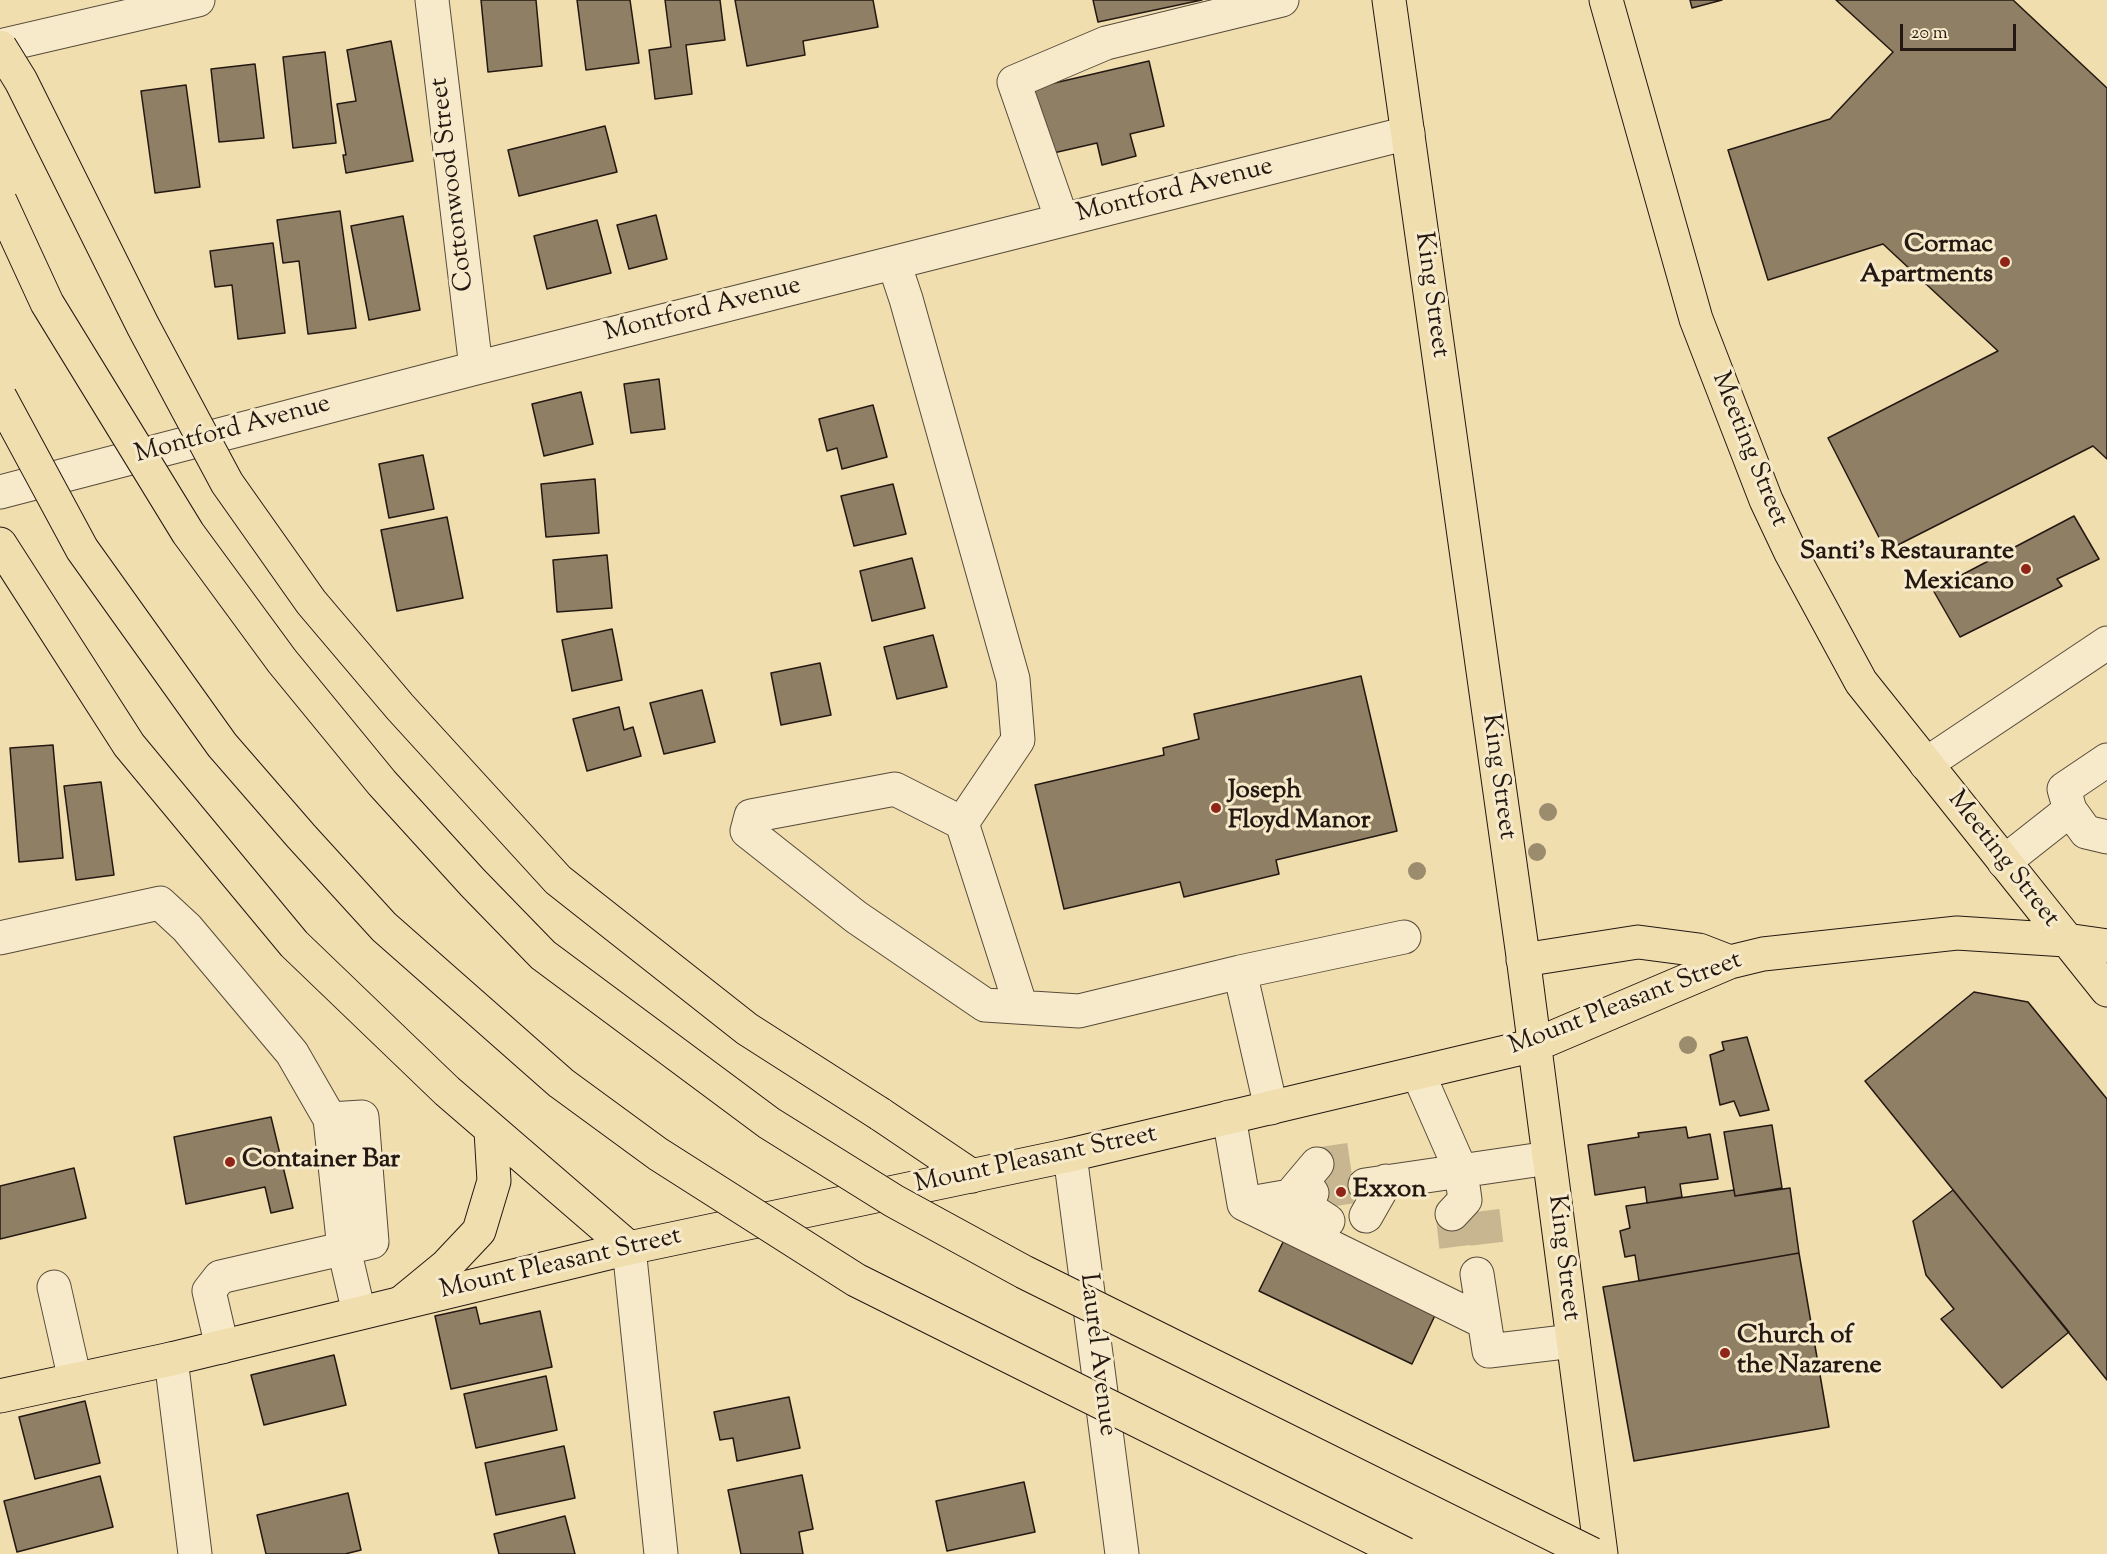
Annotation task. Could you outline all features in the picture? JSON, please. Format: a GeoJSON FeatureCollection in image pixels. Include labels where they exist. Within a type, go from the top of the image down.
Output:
{"type":"FeatureCollection","features":[{"type":"Feature","properties":{"kind":"main road","name":"King Street"},"geometry":{"type":"LineString","coordinates":[[1389,0],[1535,1045],[1601,1554]]}},
{"type":"Feature","properties":{"kind":"main road","name":"Meeting Street"},"geometry":{"type":"LineString","coordinates":[[1606,0],[1696,319],[1766,500],[1791,554],[1861,682],[2107,990]]}},
{"type":"Feature","properties":{"kind":"main road"},"geometry":{"type":"LineString","coordinates":[[0,46],[21,81],[142,326],[228,483],[311,602],[400,707],[558,880],[747,1029],[880,1113],[972,1176]]}},
{"type":"Feature","properties":{"kind":"main road"},"geometry":{"type":"LineString","coordinates":[[0,201],[47,303],[188,533],[282,661],[382,783],[473,883],[543,955],[661,1045],[769,1123],[894,1201],[1035,1278],[1592,1554]]}},
{"type":"Feature","properties":{"kind":"main road"},"geometry":{"type":"LineString","coordinates":[[0,397],[82,549],[222,745],[384,927],[561,1083],[658,1154],[856,1280],[1405,1554]]}},
{"type":"Feature","properties":{"kind":"main road"},"geometry":{"type":"LineString","coordinates":[[0,544],[129,745],[294,944],[491,1131],[629,1248]]}},
{"type":"Feature","properties":{"kind":"main road","name":"Mount Pleasant Street"},"geometry":{"type":"LineString","coordinates":[[0,1396],[222,1347],[629,1248],[1070,1155],[1535,1045],[1730,962],[1763,954],[1957,933],[2066,940],[2107,946]]}},
{"type":"Feature","properties":{"kind":"main road"},"geometry":{"type":"LineString","coordinates":[[1523,960],[1638,942],[1699,950],[1730,962]]}},
{"type":"Feature","properties":{"kind":"main road"},"geometry":{"type":"LineString","coordinates":[[401,1303],[446,1266],[479,1232],[494,1181],[491,1131]]}},
{"type":"Feature","properties":{"kind":"street"},"geometry":{"type":"LineString","coordinates":[[0,46],[198,0]]}},
{"type":"Feature","properties":{"kind":"street","name":"Cottonwood Street"},"geometry":{"type":"LineString","coordinates":[[432,0],[476,368]]}},
{"type":"Feature","properties":{"kind":"street"},"geometry":{"type":"LineString","coordinates":[[1062,220],[1014,82],[1106,43],[1282,0]]}},
{"type":"Feature","properties":{"kind":"street","name":"Montford Avenue"},"geometry":{"type":"LineString","coordinates":[[0,492],[476,368],[1408,133]]}},
{"type":"Feature","properties":{"kind":"street"},"geometry":{"type":"LineString","coordinates":[[894,263],[1013,679],[1018,740],[962,823]]}},
{"type":"Feature","properties":{"kind":"street"},"geometry":{"type":"LineString","coordinates":[[1926,764],[2107,643]]}},
{"type":"Feature","properties":{"kind":"street"},"geometry":{"type":"LineString","coordinates":[[2107,760],[2064,789],[2070,810],[2086,832],[2107,837]]}},
{"type":"Feature","properties":{"kind":"street"},"geometry":{"type":"LineString","coordinates":[[1021,1007],[962,823],[895,789],[751,816],[747,831],[856,917],[985,1005],[1079,1011],[1240,972],[1404,937]]}},
{"type":"Feature","properties":{"kind":"street"},"geometry":{"type":"LineString","coordinates":[[2004,862],[2070,810]]}},
{"type":"Feature","properties":{"kind":"street"},"geometry":{"type":"LineString","coordinates":[[0,938],[160,903],[187,928],[292,1053],[330,1119],[344,1249],[359,1313]]}},
{"type":"Feature","properties":{"kind":"street"},"geometry":{"type":"LineString","coordinates":[[1240,972],[1270,1108]]}},
{"type":"Feature","properties":{"kind":"street"},"geometry":{"type":"LineString","coordinates":[[1418,1073],[1465,1199]]}},
{"type":"Feature","properties":{"kind":"street"},"geometry":{"type":"LineString","coordinates":[[1229,1117],[1244,1204]]}},
{"type":"Feature","properties":{"kind":"street","name":"Laurel Avenue"},"geometry":{"type":"LineString","coordinates":[[1070,1155],[1122,1554]]}},
{"type":"Feature","properties":{"kind":"street"},"geometry":{"type":"LineString","coordinates":[[1369,1185],[1465,1199],[1549,1158]]}},
{"type":"Feature","properties":{"kind":"street"},"geometry":{"type":"LineString","coordinates":[[1244,1204],[1314,1193]]}},
{"type":"Feature","properties":{"kind":"street"},"geometry":{"type":"LineString","coordinates":[[1244,1204],[1484,1322]]}},
{"type":"Feature","properties":{"kind":"street"},"geometry":{"type":"LineString","coordinates":[[629,1248],[661,1554]]}},
{"type":"Feature","properties":{"kind":"street"},"geometry":{"type":"LineString","coordinates":[[222,1347],[209,1291],[220,1277],[344,1249]]}},
{"type":"Feature","properties":{"kind":"street"},"geometry":{"type":"LineString","coordinates":[[1474,1261],[1489,1351],[1573,1341]]}},
{"type":"Feature","properties":{"kind":"street"},"geometry":{"type":"LineString","coordinates":[[54,1287],[75,1380]]}},
{"type":"Feature","properties":{"kind":"street"},"geometry":{"type":"LineString","coordinates":[[171,1359],[195,1554]]}},
{"type":"Feature","properties":{"kind":"building"},"geometry":{"type":"Polygon","coordinates":[[[481,0],[536,0],[542,66],[488,72],[481,0]]]}},
{"type":"Feature","properties":{"kind":"building"},"geometry":{"type":"Polygon","coordinates":[[[577,0],[630,0],[639,63],[586,70],[577,0]]]}},
{"type":"Feature","properties":{"kind":"building"},"geometry":{"type":"Polygon","coordinates":[[[665,0],[720,0],[725,40],[686,45],[692,94],[655,99],[649,50],[671,47],[665,0]]]}},
{"type":"Feature","properties":{"kind":"building"},"geometry":{"type":"Polygon","coordinates":[[[735,0],[873,0],[878,27],[803,41],[805,55],[747,66],[735,0]]]}},
{"type":"Feature","properties":{"kind":"building"},"geometry":{"type":"Polygon","coordinates":[[[1093,0],[1202,0],[1098,22],[1093,0]]]}},
{"type":"Feature","properties":{"kind":"building"},"geometry":{"type":"Polygon","coordinates":[[[1690,0],[1722,0],[1692,8],[1690,0]]]}},
{"type":"Feature","properties":{"kind":"building","name":"Cormac Apartments"},"geometry":{"type":"Polygon","coordinates":[[[1836,0],[2013,0],[2107,88],[2107,459],[2093,446],[1886,551],[1828,438],[1998,351],[1883,244],[1768,280],[1728,150],[1830,119],[1893,52],[1836,0]]]}},
{"type":"Feature","properties":{"kind":"building"},"geometry":{"type":"Polygon","coordinates":[[[391,41],[413,161],[346,173],[343,155],[346,155],[337,104],[356,101],[347,50],[391,41]]]}},
{"type":"Feature","properties":{"kind":"building"},"geometry":{"type":"Polygon","coordinates":[[[325,52],[336,143],[293,148],[283,57],[325,52]]]}},
{"type":"Feature","properties":{"kind":"building"},"geometry":{"type":"Polygon","coordinates":[[[1149,61],[1164,126],[1130,134],[1136,156],[1102,165],[1097,143],[1049,154],[1033,88],[1149,61]]]}},
{"type":"Feature","properties":{"kind":"building"},"geometry":{"type":"Polygon","coordinates":[[[255,64],[264,138],[219,142],[211,69],[255,64]]]}},
{"type":"Feature","properties":{"kind":"building"},"geometry":{"type":"Polygon","coordinates":[[[186,85],[200,187],[155,193],[141,91],[186,85]]]}},
{"type":"Feature","properties":{"kind":"building"},"geometry":{"type":"Polygon","coordinates":[[[605,126],[617,172],[519,196],[508,150],[605,126]]]}},
{"type":"Feature","properties":{"kind":"building"},"geometry":{"type":"Polygon","coordinates":[[[340,211],[356,328],[308,334],[299,261],[283,263],[277,220],[340,211]]]}},
{"type":"Feature","properties":{"kind":"building"},"geometry":{"type":"Polygon","coordinates":[[[656,215],[667,259],[629,269],[617,225],[656,215]]]}},
{"type":"Feature","properties":{"kind":"building"},"geometry":{"type":"Polygon","coordinates":[[[403,216],[420,310],[369,320],[351,226],[403,216]]]}},
{"type":"Feature","properties":{"kind":"building"},"geometry":{"type":"Polygon","coordinates":[[[597,220],[611,273],[547,289],[534,236],[597,220]]]}},
{"type":"Feature","properties":{"kind":"building"},"geometry":{"type":"Polygon","coordinates":[[[273,243],[285,333],[238,339],[232,285],[215,287],[210,251],[273,243]]]}},
{"type":"Feature","properties":{"kind":"building"},"geometry":{"type":"Polygon","coordinates":[[[659,379],[665,429],[631,433],[624,384],[659,379]]]}},
{"type":"Feature","properties":{"kind":"building"},"geometry":{"type":"Polygon","coordinates":[[[581,392],[593,444],[544,456],[532,404],[581,392]]]}},
{"type":"Feature","properties":{"kind":"building"},"geometry":{"type":"Polygon","coordinates":[[[873,405],[887,457],[842,469],[837,448],[827,451],[819,419],[873,405]]]}},
{"type":"Feature","properties":{"kind":"building"},"geometry":{"type":"Polygon","coordinates":[[[423,455],[434,509],[389,518],[379,464],[423,455]]]}},
{"type":"Feature","properties":{"kind":"building"},"geometry":{"type":"Polygon","coordinates":[[[595,479],[599,533],[546,537],[541,484],[595,479]]]}},
{"type":"Feature","properties":{"kind":"building"},"geometry":{"type":"Polygon","coordinates":[[[893,484],[906,534],[854,546],[841,496],[893,484]]]}},
{"type":"Feature","properties":{"kind":"building","name":"Santi's Restaurante Mexicano"},"geometry":{"type":"Polygon","coordinates":[[[2074,516],[2099,559],[2057,579],[2062,586],[1960,637],[1933,590],[2074,516]]]}},
{"type":"Feature","properties":{"kind":"building"},"geometry":{"type":"Polygon","coordinates":[[[447,517],[463,598],[397,611],[381,530],[447,517]]]}},
{"type":"Feature","properties":{"kind":"building"},"geometry":{"type":"Polygon","coordinates":[[[607,555],[612,608],[557,612],[553,560],[607,555]]]}},
{"type":"Feature","properties":{"kind":"building"},"geometry":{"type":"Polygon","coordinates":[[[912,558],[925,608],[872,621],[860,571],[912,558]]]}},
{"type":"Feature","properties":{"kind":"building"},"geometry":{"type":"Polygon","coordinates":[[[612,629],[622,680],[572,691],[562,640],[612,629]]]}},
{"type":"Feature","properties":{"kind":"building"},"geometry":{"type":"Polygon","coordinates":[[[933,635],[947,687],[897,699],[884,647],[933,635]]]}},
{"type":"Feature","properties":{"kind":"building"},"geometry":{"type":"Polygon","coordinates":[[[820,663],[831,715],[781,725],[771,673],[820,663]]]}},
{"type":"Feature","properties":{"kind":"building","name":"Joseph Floyd Manor"},"geometry":{"type":"Polygon","coordinates":[[[1361,676],[1397,831],[1276,860],[1279,874],[1184,897],[1180,882],[1064,909],[1035,785],[1164,755],[1163,748],[1199,739],[1194,714],[1361,676]]]}},
{"type":"Feature","properties":{"kind":"building"},"geometry":{"type":"Polygon","coordinates":[[[702,690],[715,742],[664,754],[650,703],[702,690]]]}},
{"type":"Feature","properties":{"kind":"building"},"geometry":{"type":"Polygon","coordinates":[[[619,707],[624,730],[633,727],[641,756],[587,771],[573,719],[619,707]]]}},
{"type":"Feature","properties":{"kind":"building"},"geometry":{"type":"Polygon","coordinates":[[[53,745],[63,858],[19,862],[10,748],[53,745]]]}},
{"type":"Feature","properties":{"kind":"building"},"geometry":{"type":"Polygon","coordinates":[[[101,782],[114,875],[76,880],[64,786],[101,782]]]}},
{"type":"Feature","properties":{"kind":"building"},"geometry":{"type":"Polygon","coordinates":[[[1974,992],[2028,1002],[2107,1099],[2107,1380],[1865,1081],[1974,992]]]}},
{"type":"Feature","properties":{"kind":"building"},"geometry":{"type":"Polygon","coordinates":[[[1747,1037],[1769,1110],[1740,1116],[1734,1101],[1720,1105],[1710,1055],[1724,1050],[1722,1042],[1747,1037]]]}},
{"type":"Feature","properties":{"kind":"building","name":"Container Bar"},"geometry":{"type":"Polygon","coordinates":[[[271,1117],[293,1208],[271,1213],[265,1187],[186,1204],[174,1137],[271,1117]]]}},
{"type":"Feature","properties":{"kind":"building"},"geometry":{"type":"Polygon","coordinates":[[[1772,1125],[1782,1188],[1735,1196],[1724,1132],[1772,1125]]]}},
{"type":"Feature","properties":{"kind":"building"},"geometry":{"type":"Polygon","coordinates":[[[1686,1127],[1688,1138],[1710,1134],[1718,1179],[1680,1184],[1682,1197],[1647,1203],[1645,1187],[1595,1195],[1588,1145],[1639,1137],[1638,1133],[1686,1127]]]}},
{"type":"Feature","properties":{"kind":"building"},"geometry":{"type":"Polygon","coordinates":[[[74,1168],[86,1218],[0,1239],[0,1186],[74,1168]]]}},
{"type":"Feature","properties":{"kind":"building"},"geometry":{"type":"Polygon","coordinates":[[[1790,1188],[1799,1253],[1639,1281],[1635,1255],[1625,1257],[1620,1231],[1630,1228],[1626,1206],[1734,1190],[1735,1196],[1790,1188]]]}},
{"type":"Feature","properties":{"kind":"building"},"geometry":{"type":"Polygon","coordinates":[[[1953,1190],[2069,1332],[2002,1388],[1941,1319],[1954,1309],[1926,1275],[1913,1221],[1953,1190]]]}},
{"type":"Feature","properties":{"kind":"building"},"geometry":{"type":"Polygon","coordinates":[[[1286,1236],[1438,1309],[1412,1364],[1259,1291],[1286,1236]]]}},
{"type":"Feature","properties":{"kind":"building"},"geometry":{"type":"Polygon","coordinates":[[[1799,1253],[1829,1427],[1634,1461],[1603,1287],[1799,1253]]]}},
{"type":"Feature","properties":{"kind":"building"},"geometry":{"type":"Polygon","coordinates":[[[476,1307],[480,1324],[540,1311],[552,1367],[451,1389],[435,1316],[476,1307]]]}},
{"type":"Feature","properties":{"kind":"building"},"geometry":{"type":"Polygon","coordinates":[[[334,1355],[346,1405],[264,1425],[251,1375],[334,1355]]]}},
{"type":"Feature","properties":{"kind":"building"},"geometry":{"type":"Polygon","coordinates":[[[546,1376],[557,1430],[476,1448],[464,1394],[546,1376]]]}},
{"type":"Feature","properties":{"kind":"building"},"geometry":{"type":"Polygon","coordinates":[[[789,1397],[800,1448],[737,1461],[733,1438],[720,1440],[714,1412],[789,1397]]]}},
{"type":"Feature","properties":{"kind":"building"},"geometry":{"type":"Polygon","coordinates":[[[85,1401],[100,1463],[35,1479],[19,1417],[85,1401]]]}},
{"type":"Feature","properties":{"kind":"building"},"geometry":{"type":"Polygon","coordinates":[[[564,1446],[575,1498],[496,1515],[485,1463],[564,1446]]]}},
{"type":"Feature","properties":{"kind":"building"},"geometry":{"type":"Polygon","coordinates":[[[802,1475],[813,1529],[799,1532],[803,1554],[741,1554],[728,1490],[802,1475]]]}},
{"type":"Feature","properties":{"kind":"building"},"geometry":{"type":"Polygon","coordinates":[[[100,1476],[113,1527],[17,1552],[4,1501],[100,1476]]]}},
{"type":"Feature","properties":{"kind":"building"},"geometry":{"type":"Polygon","coordinates":[[[1024,1482],[1035,1532],[947,1551],[936,1501],[1024,1482]]]}},
{"type":"Feature","properties":{"kind":"building"},"geometry":{"type":"Polygon","coordinates":[[[348,1493],[361,1550],[345,1554],[266,1554],[257,1515],[348,1493]]]}},
{"type":"Feature","properties":{"kind":"building"},"geometry":{"type":"Polygon","coordinates":[[[565,1516],[575,1554],[499,1554],[494,1534],[565,1516]]]}},
{"type":"Feature","properties":{"kind":"tunnel"},"geometry":{"type":"LineString","coordinates":[[1317,1164],[1358,1158]]}},
{"type":"Feature","properties":{"kind":"tunnel"},"geometry":{"type":"LineString","coordinates":[[1319,1192],[1365,1185]]}},
{"type":"Feature","properties":{"kind":"tunnel"},"geometry":{"type":"LineString","coordinates":[[1483,1211],[1488,1253]]}},
{"type":"Feature","properties":{"kind":"tunnel"},"geometry":{"type":"LineString","coordinates":[[1452,1214],[1457,1257]]}},
{"type":"Feature","properties":{"kind":"place","name":"Cormac Apartments"},"geometry":{"type":"Point","coordinates":[2005,262]}},
{"type":"Feature","properties":{"kind":"place","name":"Santi's Restaurante Mexicano"},"geometry":{"type":"Point","coordinates":[2026,569]}},
{"type":"Feature","properties":{"kind":"place","name":"Joseph Floyd Manor"},"geometry":{"type":"Point","coordinates":[1216,808]}},
{"type":"Feature","properties":{"kind":"place","name":"Container Bar"},"geometry":{"type":"Point","coordinates":[230,1162]}},
{"type":"Feature","properties":{"kind":"place","name":"Exxon"},"geometry":{"type":"Point","coordinates":[1341,1192]}},
{"type":"Feature","properties":{"kind":"place","name":"Church of the Nazarene"},"geometry":{"type":"Point","coordinates":[1725,1353]}}]}
